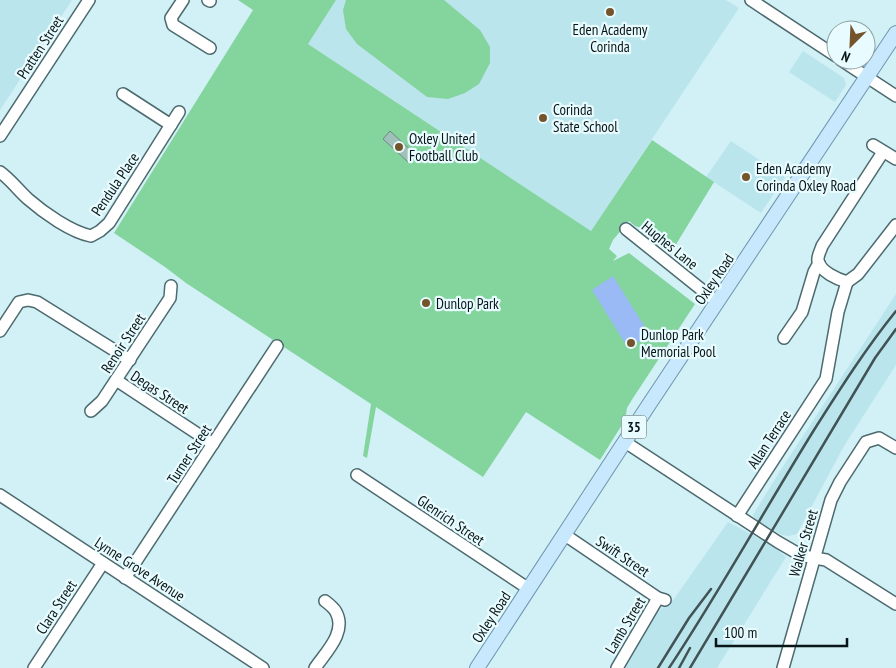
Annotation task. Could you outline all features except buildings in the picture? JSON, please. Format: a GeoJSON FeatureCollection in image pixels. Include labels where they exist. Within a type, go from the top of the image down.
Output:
{"type":"FeatureCollection","features":[{"type":"Feature","properties":{"kind":"main road","name":"Oxley Road"},"geometry":{"type":"LineString","coordinates":[[478,668],[896,33]]}},
{"type":"Feature","properties":{"kind":"street","name":"Pratten Street"},"geometry":{"type":"LineString","coordinates":[[0,136],[89,0]]}},
{"type":"Feature","properties":{"kind":"street"},"geometry":{"type":"LineString","coordinates":[[751,0],[826,49]]}},
{"type":"Feature","properties":{"kind":"street"},"geometry":{"type":"LineString","coordinates":[[181,3],[171,18],[174,25],[210,48]]}},
{"type":"Feature","properties":{"kind":"street"},"geometry":{"type":"LineString","coordinates":[[856,70],[896,96]]}},
{"type":"Feature","properties":{"kind":"street"},"geometry":{"type":"LineString","coordinates":[[123,94],[171,125]]}},
{"type":"Feature","properties":{"kind":"street","name":"Pendula Place"},"geometry":{"type":"LineString","coordinates":[[0,172],[9,178],[27,198],[41,209],[80,234],[91,236],[109,223],[179,112]]}},
{"type":"Feature","properties":{"kind":"street"},"geometry":{"type":"LineString","coordinates":[[873,145],[896,159]]}},
{"type":"Feature","properties":{"kind":"street"},"geometry":{"type":"LineString","coordinates":[[883,152],[828,236],[820,252],[819,263],[823,270],[847,282],[858,274],[896,225]]}},
{"type":"Feature","properties":{"kind":"street","name":"Hughes Lane"},"geometry":{"type":"LineString","coordinates":[[626,229],[718,302]]}},
{"type":"Feature","properties":{"kind":"street"},"geometry":{"type":"LineString","coordinates":[[784,338],[802,312],[814,272],[819,263]]}},
{"type":"Feature","properties":{"kind":"street","name":"Allan Terrace"},"geometry":{"type":"LineString","coordinates":[[737,516],[826,379],[838,312],[847,282]]}},
{"type":"Feature","properties":{"kind":"street","name":"Renoir Street"},"geometry":{"type":"LineString","coordinates":[[91,410],[102,401],[170,298],[171,286]]}},
{"type":"Feature","properties":{"kind":"street"},"geometry":{"type":"LineString","coordinates":[[0,331],[19,302],[28,300],[37,302],[130,360]]}},
{"type":"Feature","properties":{"kind":"street","name":"Turner Street"},"geometry":{"type":"LineString","coordinates":[[125,578],[277,346]]}},
{"type":"Feature","properties":{"kind":"street","name":"Degas Street"},"geometry":{"type":"LineString","coordinates":[[116,380],[213,444]]}},
{"type":"Feature","properties":{"kind":"street","name":"Walker Street"},"geometry":{"type":"LineString","coordinates":[[783,668],[831,500],[840,482],[866,442],[879,438],[896,448]]}},
{"type":"Feature","properties":{"kind":"street"},"geometry":{"type":"LineString","coordinates":[[625,442],[797,553],[820,558],[831,563],[896,604]]}},
{"type":"Feature","properties":{"kind":"street","name":"Glenrich Street"},"geometry":{"type":"LineString","coordinates":[[357,475],[529,589]]}},
{"type":"Feature","properties":{"kind":"street","name":"Lynne Grove Avenue"},"geometry":{"type":"LineString","coordinates":[[0,495],[263,668]]}},
{"type":"Feature","properties":{"kind":"street","name":"Swift Street"},"geometry":{"type":"LineString","coordinates":[[564,535],[662,599]]}},
{"type":"Feature","properties":{"kind":"street","name":"Clara Street"},"geometry":{"type":"LineString","coordinates":[[34,668],[103,563]]}},
{"type":"Feature","properties":{"kind":"street","name":"Lamb Street"},"geometry":{"type":"LineString","coordinates":[[617,668],[662,599]]}},
{"type":"Feature","properties":{"kind":"street"},"geometry":{"type":"LineString","coordinates":[[316,668],[338,635],[340,624],[336,611],[325,601]]}},
{"type":"Feature","properties":{"kind":"shaded area"},"geometry":{"type":"Polygon","coordinates":[[[0,0],[72,0],[0,110],[0,0]]]}},
{"type":"Feature","properties":{"kind":"shaded area","name":"Corinda State School"},"geometry":{"type":"Polygon","coordinates":[[[336,0],[726,0],[739,8],[591,231],[308,44],[336,0]]]}},
{"type":"Feature","properties":{"kind":"shaded area"},"geometry":{"type":"Polygon","coordinates":[[[803,51],[826,66],[826,70],[832,70],[844,78],[846,85],[835,102],[789,72],[803,51]]]}},
{"type":"Feature","properties":{"kind":"shaded area","name":"Eden Academy Corinda Oxley Road"},"geometry":{"type":"Polygon","coordinates":[[[731,141],[785,177],[761,213],[706,177],[731,141]]]}},
{"type":"Feature","properties":{"kind":"shaded area"},"geometry":{"type":"Polygon","coordinates":[[[896,294],[896,365],[844,446],[797,534],[782,535],[755,519],[753,515],[896,294]]]}},
{"type":"Feature","properties":{"kind":"shaded area"},"geometry":{"type":"Polygon","coordinates":[[[728,522],[772,545],[786,557],[717,668],[625,668],[657,612],[674,599],[728,522]]]}},
{"type":"Feature","properties":{"kind":"green space","name":"Dunlop Park"},"geometry":{"type":"Polygon","coordinates":[[[238,0],[336,0],[308,44],[591,231],[652,140],[714,182],[672,251],[645,229],[635,226],[629,221],[613,240],[609,249],[617,256],[613,261],[629,253],[695,304],[633,398],[627,408],[625,420],[600,460],[526,412],[483,477],[376,407],[367,458],[363,456],[371,404],[186,283],[114,233],[253,10],[238,0]]]}},
{"type":"Feature","properties":{"kind":"green space"},"geometry":{"type":"Polygon","coordinates":[[[346,0],[444,0],[480,30],[490,47],[490,63],[479,84],[465,93],[448,99],[427,97],[357,44],[346,29],[343,10],[346,0]]]}},
{"type":"Feature","properties":{"kind":"water"},"geometry":{"type":"Polygon","coordinates":[[[613,276],[650,335],[628,348],[592,290],[613,276]]]}},
{"type":"Feature","properties":{"kind":"railway"},"geometry":{"type":"LineString","coordinates":[[669,668],[843,384],[896,311]]}},
{"type":"Feature","properties":{"kind":"railway"},"geometry":{"type":"LineString","coordinates":[[690,668],[875,358],[896,329]]}},
{"type":"Feature","properties":{"kind":"railway"},"geometry":{"type":"LineString","coordinates":[[658,668],[689,618],[711,589]]}},
{"type":"Feature","properties":{"kind":"railway"},"geometry":{"type":"LineString","coordinates":[[679,668],[690,648]]}},
{"type":"Feature","properties":{"kind":"place","name":"Eden Academy Corinda"},"geometry":{"type":"Point","coordinates":[610,12]}},
{"type":"Feature","properties":{"kind":"place","name":"Corinda State School"},"geometry":{"type":"Point","coordinates":[543,118]}},
{"type":"Feature","properties":{"kind":"place","name":"Oxley United Football Club"},"geometry":{"type":"Point","coordinates":[399,147]}},
{"type":"Feature","properties":{"kind":"place","name":"Eden Academy Corinda Oxley Road"},"geometry":{"type":"Point","coordinates":[746,177]}},
{"type":"Feature","properties":{"kind":"place","name":"Dunlop Park"},"geometry":{"type":"Point","coordinates":[426,303]}},
{"type":"Feature","properties":{"kind":"place","name":"Dunlop Park Memorial Pool"},"geometry":{"type":"Point","coordinates":[631,343]}}]}
